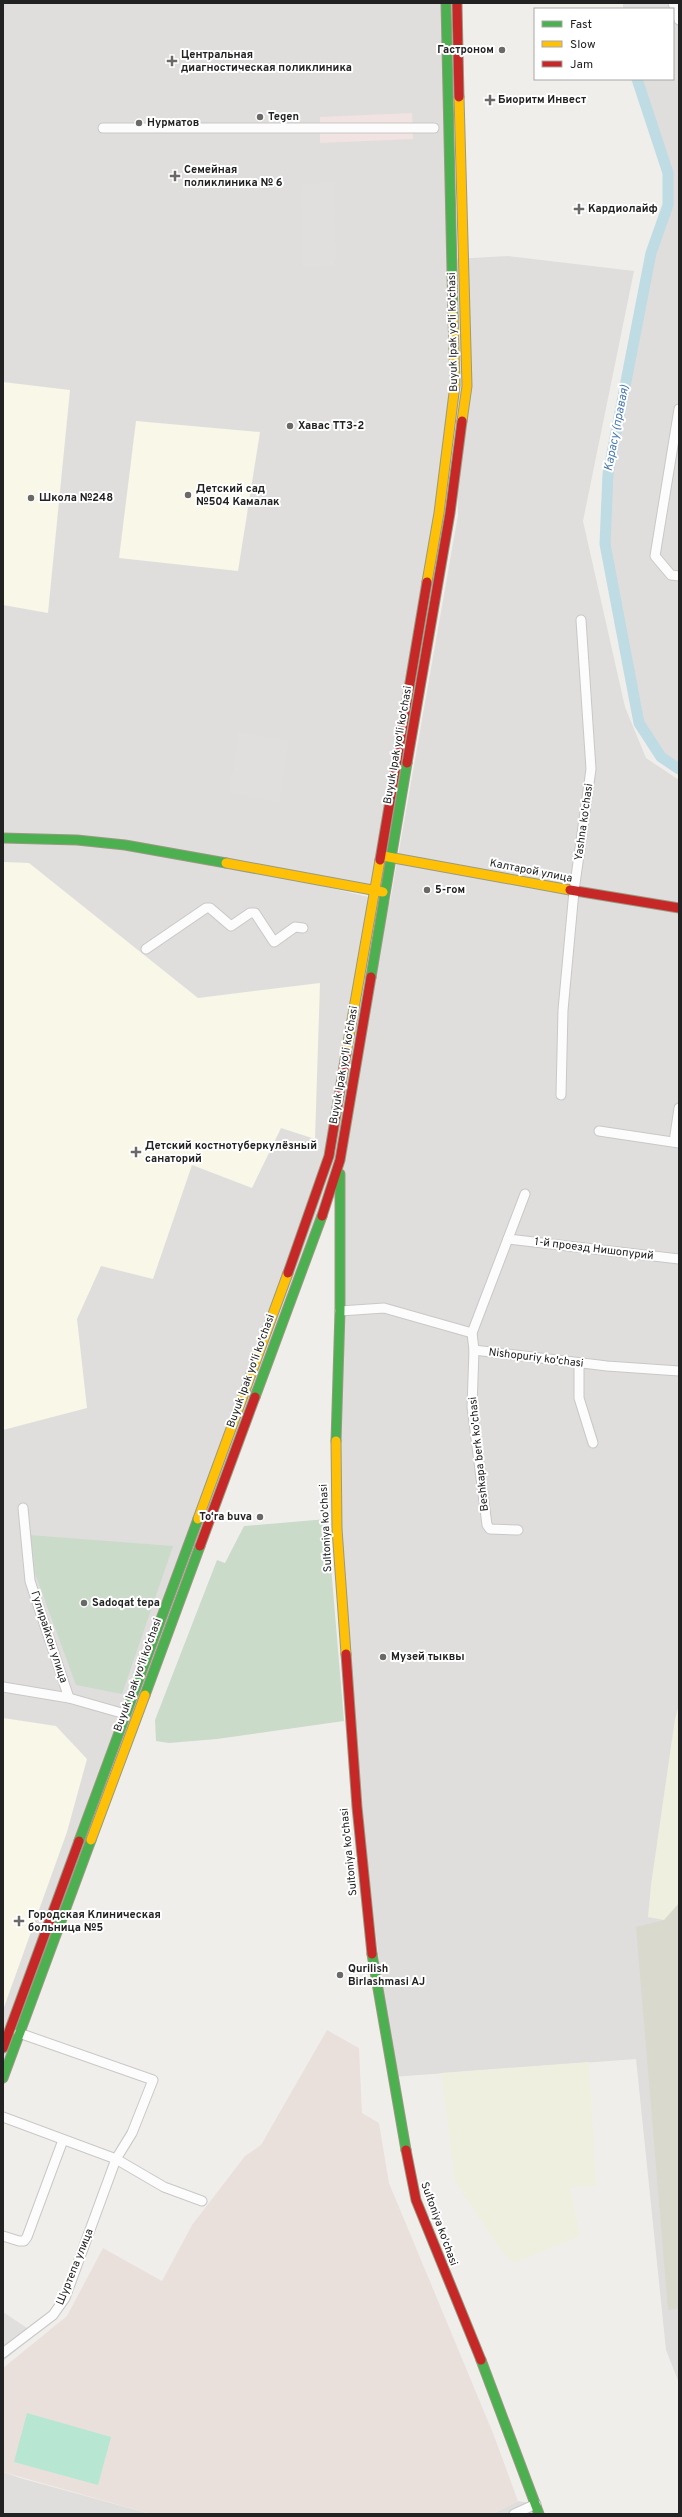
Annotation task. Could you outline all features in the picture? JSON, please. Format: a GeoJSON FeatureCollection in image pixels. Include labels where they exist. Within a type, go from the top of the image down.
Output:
{"type":"FeatureCollection","features":[{"type":"Feature","properties":{"kind":"main road","name":"Buyuk Ipak yo'li ko'chasi"},"geometry":{"type":"LineString","coordinates":[[3,2048],[323,1178],[329,1156],[439,513],[455,385],[446,3]]}},
{"type":"Feature","properties":{"kind":"main road","name":"Buyuk Ipak yo'li ko'chasi"},"geometry":{"type":"LineString","coordinates":[[3,2078],[327,1202],[340,1160],[450,513],[467,386],[457,3]]}},
{"type":"Feature","properties":{"kind":"main road"},"geometry":{"type":"LineString","coordinates":[[3,838],[77,840],[125,845],[385,892]]}},
{"type":"Feature","properties":{"kind":"main road","name":"Калтарой улица"},"geometry":{"type":"LineString","coordinates":[[380,855],[574,891],[679,908]]}},
{"type":"Feature","properties":{"kind":"main road","name":"Sultoniya ko'chasi"},"geometry":{"type":"LineString","coordinates":[[340,1160],[340,1311],[335,1471],[336,1529],[357,1806],[369,1933],[408,2170],[420,2215],[508,2427],[539,2514]]}},
{"type":"Feature","properties":{"kind":"main road"},"geometry":{"type":"LineString","coordinates":[[125,1714],[136,1718]]}},
{"type":"Feature","properties":{"kind":"street"},"geometry":{"type":"LineString","coordinates":[[673,3],[679,20]]}},
{"type":"Feature","properties":{"kind":"street"},"geometry":{"type":"LineString","coordinates":[[103,128],[434,128]]}},
{"type":"Feature","properties":{"kind":"street"},"geometry":{"type":"LineString","coordinates":[[679,409],[655,556],[671,575],[679,576]]}},
{"type":"Feature","properties":{"kind":"street","name":"Yashna ko'chasi"},"geometry":{"type":"LineString","coordinates":[[561,1095],[563,1010],[574,891],[591,769],[581,620]]}},
{"type":"Feature","properties":{"kind":"street"},"geometry":{"type":"LineString","coordinates":[[146,949],[206,908],[210,908],[230,926],[250,913],[255,913],[274,942],[296,927],[303,928]]}},
{"type":"Feature","properties":{"kind":"street"},"geometry":{"type":"LineString","coordinates":[[598,1131],[676,1143],[679,1108]]}},
{"type":"Feature","properties":{"kind":"street"},"geometry":{"type":"LineString","coordinates":[[340,1311],[384,1308],[472,1333],[525,1194]]}},
{"type":"Feature","properties":{"kind":"street","name":"1-й проезд Нишопурий"},"geometry":{"type":"LineString","coordinates":[[508,1239],[679,1259]]}},
{"type":"Feature","properties":{"kind":"street","name":"Nishopuriy ko'chasi"},"geometry":{"type":"LineString","coordinates":[[472,1333],[474,1350],[579,1363],[679,1371]]}},
{"type":"Feature","properties":{"kind":"street","name":"Beshkapa berk ko'chasi"},"geometry":{"type":"LineString","coordinates":[[474,1350],[472,1407],[487,1525],[490,1529],[518,1530]]}},
{"type":"Feature","properties":{"kind":"street"},"geometry":{"type":"LineString","coordinates":[[579,1363],[579,1398],[593,1443]]}},
{"type":"Feature","properties":{"kind":"street","name":"Гулирайхон улица"},"geometry":{"type":"LineString","coordinates":[[3,1687],[69,1698],[30,1581],[23,1508]]}},
{"type":"Feature","properties":{"kind":"street"},"geometry":{"type":"LineString","coordinates":[[69,1698],[125,1714]]}},
{"type":"Feature","properties":{"kind":"street","name":"Шуртепа улица"},"geometry":{"type":"LineString","coordinates":[[3,2354],[58,2310],[65,2298],[116,2159],[132,2133],[153,2080],[19,2033]]}},
{"type":"Feature","properties":{"kind":"street"},"geometry":{"type":"LineString","coordinates":[[3,2117],[116,2159],[164,2187],[202,2201]]}},
{"type":"Feature","properties":{"kind":"street"},"geometry":{"type":"LineString","coordinates":[[3,2236],[19,2241],[24,2240],[27,2237],[64,2140]]}},
{"type":"Feature","properties":{"kind":"street"},"geometry":{"type":"LineString","coordinates":[[514,2514],[536,2504]]}},
{"type":"Feature","properties":{"kind":"shaded area"},"geometry":{"type":"Polygon","coordinates":[[[3,3],[446,3],[453,259],[508,256],[634,271],[583,521],[625,707],[646,758],[679,780],[679,2383],[666,2350],[636,2059],[392,2077],[347,1678],[335,1471],[340,1162],[3,2077],[3,3]],[[455,388],[374,891],[216,861],[390,902],[458,515],[455,388]]]}},
{"type":"Feature","properties":{"kind":"shaded area"},"geometry":{"type":"Polygon","coordinates":[[[623,3],[679,3],[679,769],[661,757],[639,723],[605,544],[608,474],[651,253],[668,205],[668,173],[637,80],[674,80],[674,8],[623,8],[623,3]]]}},
{"type":"Feature","properties":{"kind":"shaded area"},"geometry":{"type":"Polygon","coordinates":[[[412,113],[413,139],[320,143],[320,117],[412,113]]]}},
{"type":"Feature","properties":{"kind":"shaded area"},"geometry":{"type":"Polygon","coordinates":[[[334,183],[336,266],[303,267],[301,184],[334,183]]]}},
{"type":"Feature","properties":{"kind":"shaded area","name":"Школа №248"},"geometry":{"type":"Polygon","coordinates":[[[3,382],[70,390],[48,613],[3,605],[3,382]]]}},
{"type":"Feature","properties":{"kind":"shaded area","name":"Детский сад №504 Камалак"},"geometry":{"type":"Polygon","coordinates":[[[136,421],[260,432],[238,571],[119,558],[136,421]]]}},
{"type":"Feature","properties":{"kind":"shaded area"},"geometry":{"type":"Polygon","coordinates":[[[239,732],[289,740],[279,802],[229,793],[239,732]]]}},
{"type":"Feature","properties":{"kind":"shaded area","name":"Детский костнотуберкулёзный санаторий"},"geometry":{"type":"Polygon","coordinates":[[[3,862],[29,863],[198,998],[320,983],[315,1139],[281,1128],[252,1188],[192,1165],[153,1279],[101,1266],[77,1319],[87,1408],[3,1430],[3,862]]]}},
{"type":"Feature","properties":{"kind":"shaded area","name":"Городская Клиническая больница №5"},"geometry":{"type":"Polygon","coordinates":[[[3,1718],[56,1726],[87,1759],[67,1832],[3,2010],[3,1718]]]}},
{"type":"Feature","properties":{"kind":"shaded area"},"geometry":{"type":"Polygon","coordinates":[[[679,1903],[679,2309],[668,2310],[636,1927],[664,1920],[679,1903]]]}},
{"type":"Feature","properties":{"kind":"shaded area"},"geometry":{"type":"Polygon","coordinates":[[[327,2030],[359,2048],[362,2113],[379,2123],[389,2183],[493,2433],[518,2501],[492,2514],[151,2514],[3,2472],[3,2368],[67,2316],[103,2248],[162,2281],[192,2225],[245,2156],[261,2145],[327,2030]]]}},
{"type":"Feature","properties":{"kind":"shaded area"},"geometry":{"type":"Polygon","coordinates":[[[3,2312],[36,2334],[3,2361],[3,2312]]]}},
{"type":"Feature","properties":{"kind":"shaded area"},"geometry":{"type":"Polygon","coordinates":[[[3,2472],[20,2478],[151,2514],[3,2514],[3,2472]]]}},
{"type":"Feature","properties":{"kind":"shaded area"},"geometry":{"type":"Polygon","coordinates":[[[518,2501],[536,2504],[539,2514],[492,2514],[518,2501]]]}},
{"type":"Feature","properties":{"kind":"green space"},"geometry":{"type":"Polygon","coordinates":[[[327,1519],[344,1721],[217,1739],[169,1743],[156,1741],[155,1720],[217,1560],[225,1563],[244,1526],[327,1519]]]}},
{"type":"Feature","properties":{"kind":"green space"},"geometry":{"type":"Polygon","coordinates":[[[29,1535],[173,1546],[122,1694],[76,1685],[34,1571],[29,1535]]]}},
{"type":"Feature","properties":{"kind":"green space"},"geometry":{"type":"Polygon","coordinates":[[[679,1705],[679,1903],[664,1920],[648,1917],[651,1885],[675,1719],[679,1705]]]}},
{"type":"Feature","properties":{"kind":"green space"},"geometry":{"type":"Polygon","coordinates":[[[589,2062],[596,2186],[570,2188],[580,2236],[514,2263],[502,2252],[455,2182],[441,2073],[589,2062]]]}},
{"type":"Feature","properties":{"kind":"green space"},"geometry":{"type":"Polygon","coordinates":[[[27,2413],[111,2437],[98,2485],[14,2462],[27,2413]]]}},
{"type":"Feature","properties":{"kind":"waterway","name":"Карасу (правая)"},"geometry":{"type":"LineString","coordinates":[[637,80],[668,173],[668,205],[651,253],[608,474],[605,544],[639,723],[661,757],[679,769]]}},
{"type":"Feature","properties":{"kind":"traffic: fast"},"geometry":{"type":"LineString","coordinates":[[446,3],[453,316]]}},
{"type":"Feature","properties":{"kind":"traffic: fast"},"geometry":{"type":"LineString","coordinates":[[371,977],[407,763]]}},
{"type":"Feature","properties":{"kind":"traffic: fast"},"geometry":{"type":"LineString","coordinates":[[3,838],[77,840],[125,845],[226,863]]}},
{"type":"Feature","properties":{"kind":"traffic: fast"},"geometry":{"type":"LineString","coordinates":[[336,1441],[340,1311],[340,1174]]}},
{"type":"Feature","properties":{"kind":"traffic: fast"},"geometry":{"type":"LineString","coordinates":[[255,1397],[322,1216]]}},
{"type":"Feature","properties":{"kind":"traffic: fast"},"geometry":{"type":"LineString","coordinates":[[79,1841],[198,1519]]}},
{"type":"Feature","properties":{"kind":"traffic: fast"},"geometry":{"type":"LineString","coordinates":[[145,1695],[200,1546]]}},
{"type":"Feature","properties":{"kind":"traffic: fast"},"geometry":{"type":"LineString","coordinates":[[3,2078],[91,1840]]}},
{"type":"Feature","properties":{"kind":"traffic: fast"},"geometry":{"type":"LineString","coordinates":[[372,1954],[406,2150]]}},
{"type":"Feature","properties":{"kind":"traffic: fast"},"geometry":{"type":"LineString","coordinates":[[481,2360],[539,2514]]}},
{"type":"Feature","properties":{"kind":"traffic: slow"},"geometry":{"type":"LineString","coordinates":[[459,97],[467,386],[462,421]]}},
{"type":"Feature","properties":{"kind":"traffic: slow"},"geometry":{"type":"LineString","coordinates":[[427,582],[439,513],[455,385],[453,316]]}},
{"type":"Feature","properties":{"kind":"traffic: slow"},"geometry":{"type":"LineString","coordinates":[[383,856],[570,890]]}},
{"type":"Feature","properties":{"kind":"traffic: slow"},"geometry":{"type":"LineString","coordinates":[[346,1054],[380,860]]}},
{"type":"Feature","properties":{"kind":"traffic: slow"},"geometry":{"type":"LineString","coordinates":[[226,863],[383,892]]}},
{"type":"Feature","properties":{"kind":"traffic: slow"},"geometry":{"type":"LineString","coordinates":[[198,1519],[288,1273]]}},
{"type":"Feature","properties":{"kind":"traffic: slow"},"geometry":{"type":"LineString","coordinates":[[336,1441],[337,1529],[346,1654]]}},
{"type":"Feature","properties":{"kind":"traffic: slow"},"geometry":{"type":"LineString","coordinates":[[91,1840],[145,1695]]}},
{"type":"Feature","properties":{"kind":"traffic: jam"},"geometry":{"type":"LineString","coordinates":[[457,3],[459,97]]}},
{"type":"Feature","properties":{"kind":"traffic: jam"},"geometry":{"type":"LineString","coordinates":[[407,763],[450,513],[462,421]]}},
{"type":"Feature","properties":{"kind":"traffic: jam"},"geometry":{"type":"LineString","coordinates":[[380,860],[427,582]]}},
{"type":"Feature","properties":{"kind":"traffic: jam"},"geometry":{"type":"LineString","coordinates":[[570,890],[679,908]]}},
{"type":"Feature","properties":{"kind":"traffic: jam"},"geometry":{"type":"LineString","coordinates":[[322,1216],[340,1160],[371,977]]}},
{"type":"Feature","properties":{"kind":"traffic: jam"},"geometry":{"type":"LineString","coordinates":[[288,1273],[329,1156],[346,1054]]}},
{"type":"Feature","properties":{"kind":"traffic: jam"},"geometry":{"type":"LineString","coordinates":[[200,1546],[255,1397]]}},
{"type":"Feature","properties":{"kind":"traffic: jam"},"geometry":{"type":"LineString","coordinates":[[346,1654],[357,1807],[372,1954]]}},
{"type":"Feature","properties":{"kind":"traffic: jam"},"geometry":{"type":"LineString","coordinates":[[3,2048],[79,1841]]}},
{"type":"Feature","properties":{"kind":"traffic: jam"},"geometry":{"type":"LineString","coordinates":[[406,2150],[416,2200],[481,2360]]}},
{"type":"Feature","properties":{"kind":"place","name":"Гастроном"},"geometry":{"type":"Point","coordinates":[502,50]}},
{"type":"Feature","properties":{"kind":"place","name":"Центральная диагностическая поликлиника"},"geometry":{"type":"Point","coordinates":[172,61]}},
{"type":"Feature","properties":{"kind":"place","name":"Биоритм Инвест"},"geometry":{"type":"Point","coordinates":[490,100]}},
{"type":"Feature","properties":{"kind":"place","name":"Tegen"},"geometry":{"type":"Point","coordinates":[260,117]}},
{"type":"Feature","properties":{"kind":"place","name":"Нурматов"},"geometry":{"type":"Point","coordinates":[139,123]}},
{"type":"Feature","properties":{"kind":"place","name":"Семейная поликлиника № 6"},"geometry":{"type":"Point","coordinates":[175,176]}},
{"type":"Feature","properties":{"kind":"place","name":"Кардиолайф"},"geometry":{"type":"Point","coordinates":[579,209]}},
{"type":"Feature","properties":{"kind":"place","name":"Хавас ТТЗ-2"},"geometry":{"type":"Point","coordinates":[290,426]}},
{"type":"Feature","properties":{"kind":"place","name":"Детский сад №504 Камалак"},"geometry":{"type":"Point","coordinates":[188,495]}},
{"type":"Feature","properties":{"kind":"place","name":"Школа №248"},"geometry":{"type":"Point","coordinates":[31,498]}},
{"type":"Feature","properties":{"kind":"place","name":"5-гом"},"geometry":{"type":"Point","coordinates":[427,890]}},
{"type":"Feature","properties":{"kind":"place","name":"Детский костнотуберкулёзный санаторий"},"geometry":{"type":"Point","coordinates":[136,1152]}},
{"type":"Feature","properties":{"kind":"place","name":"To‘ra buva"},"geometry":{"type":"Point","coordinates":[260,1517]}},
{"type":"Feature","properties":{"kind":"place","name":"Sadoqat tepa"},"geometry":{"type":"Point","coordinates":[84,1603]}},
{"type":"Feature","properties":{"kind":"place","name":"Музей тыквы"},"geometry":{"type":"Point","coordinates":[383,1657]}},
{"type":"Feature","properties":{"kind":"place","name":"Городская Клиническая больница №5"},"geometry":{"type":"Point","coordinates":[19,1921]}},
{"type":"Feature","properties":{"kind":"place","name":"Qurilish Birlashmasi AJ"},"geometry":{"type":"Point","coordinates":[340,1975]}}]}
